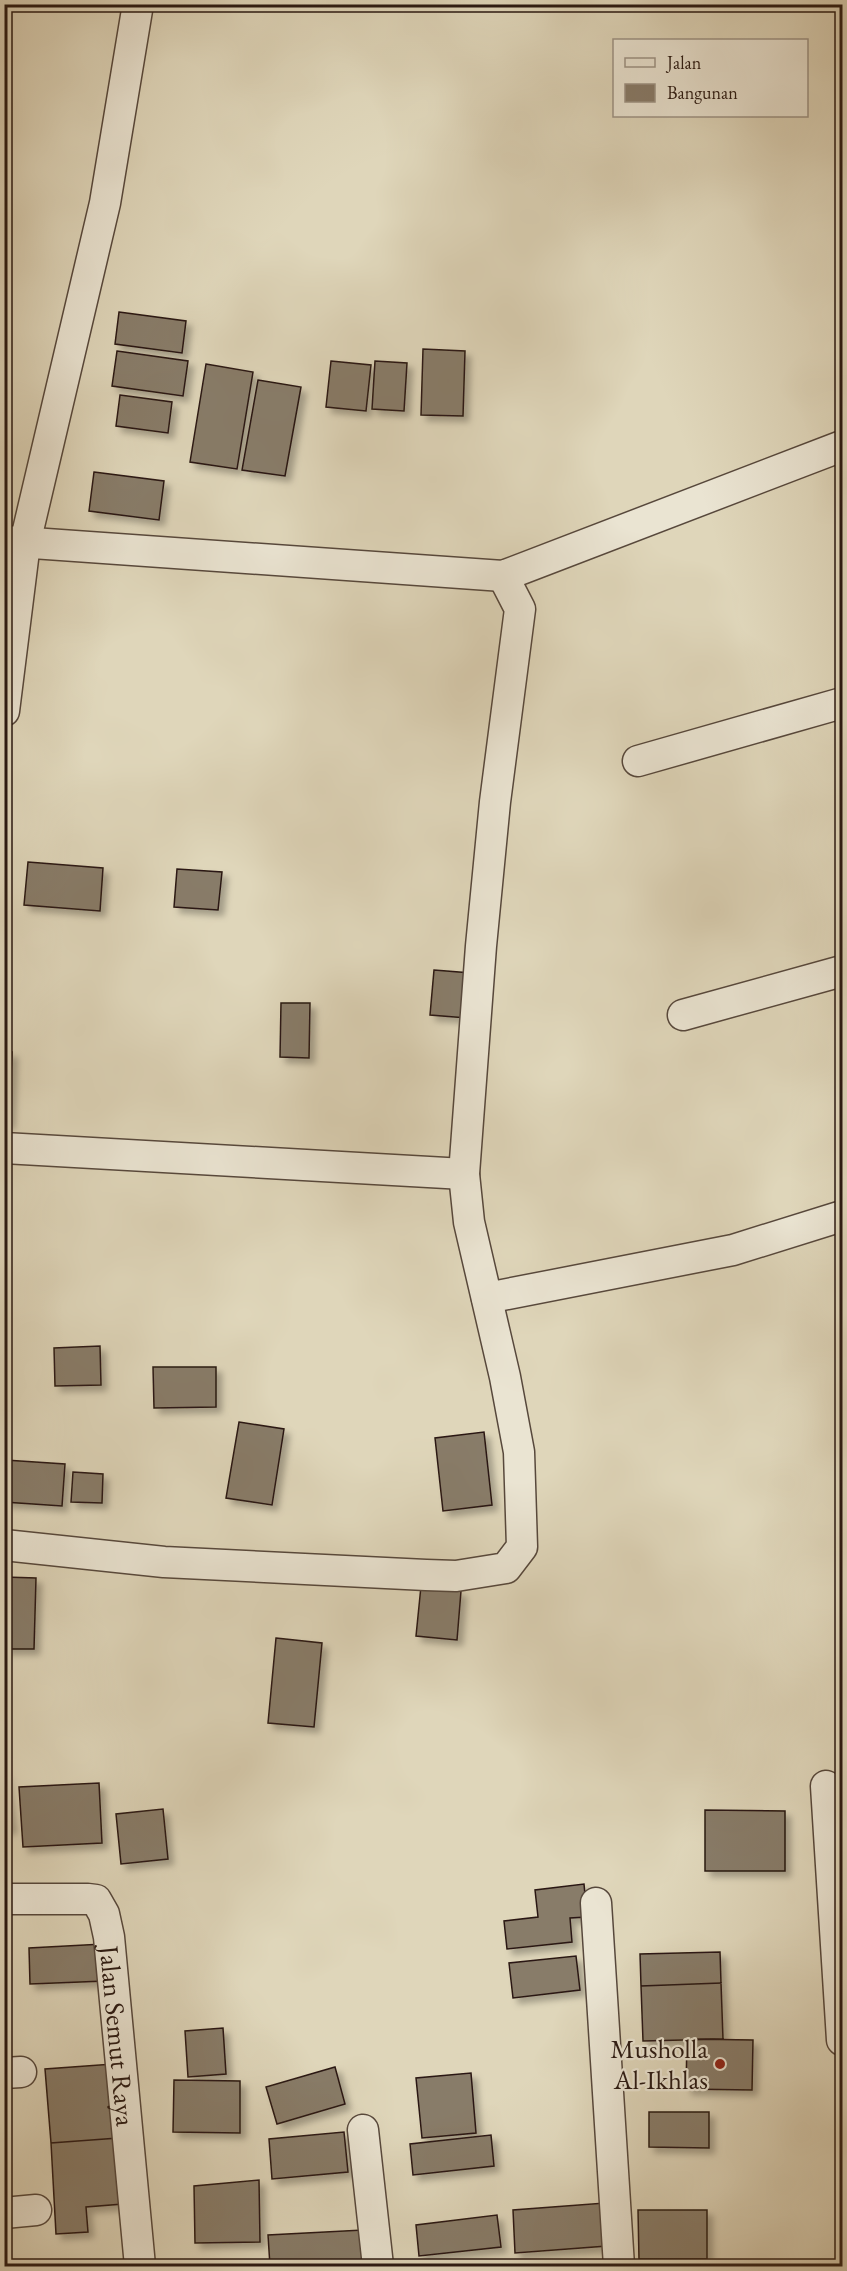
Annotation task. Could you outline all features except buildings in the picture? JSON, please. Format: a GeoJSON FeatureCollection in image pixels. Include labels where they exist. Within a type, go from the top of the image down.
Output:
{"type":"FeatureCollection","features":[{"type":"Feature","properties":{"kind":"street"},"geometry":{"type":"LineString","coordinates":[[4,711],[15,542],[105,203],[138,4]]}},
{"type":"Feature","properties":{"kind":"street"},"geometry":{"type":"LineString","coordinates":[[15,542],[503,576],[843,446]]}},
{"type":"Feature","properties":{"kind":"street"},"geometry":{"type":"LineString","coordinates":[[4,1545],[164,1562],[456,1576],[506,1568],[522,1547],[519,1452],[469,1222],[464,1174],[482,934],[520,609],[503,576]]}},
{"type":"Feature","properties":{"kind":"street"},"geometry":{"type":"LineString","coordinates":[[638,761],[843,704]]}},
{"type":"Feature","properties":{"kind":"street"},"geometry":{"type":"LineString","coordinates":[[683,1015],[843,971]]}},
{"type":"Feature","properties":{"kind":"street"},"geometry":{"type":"LineString","coordinates":[[4,1148],[464,1174]]}},
{"type":"Feature","properties":{"kind":"street"},"geometry":{"type":"LineString","coordinates":[[487,1298],[732,1250],[843,1216]]}},
{"type":"Feature","properties":{"kind":"street"},"geometry":{"type":"LineString","coordinates":[[826,1786],[843,2040]]}},
{"type":"Feature","properties":{"kind":"street","name":"Jalan Semut Raya"},"geometry":{"type":"LineString","coordinates":[[4,1899],[96,1900],[104,1914],[113,1976],[140,2266]]}},
{"type":"Feature","properties":{"kind":"street"},"geometry":{"type":"LineString","coordinates":[[596,1903],[619,2266]]}},
{"type":"Feature","properties":{"kind":"street"},"geometry":{"type":"LineString","coordinates":[[363,2130],[378,2266]]}},
{"type":"Feature","properties":{"kind":"street"},"geometry":{"type":"LineString","coordinates":[[4,2213],[36,2210]]}},
{"type":"Feature","properties":{"kind":"place","name":"Musholla Al-Ikhlas"},"geometry":{"type":"Point","coordinates":[720,2064]}}]}
